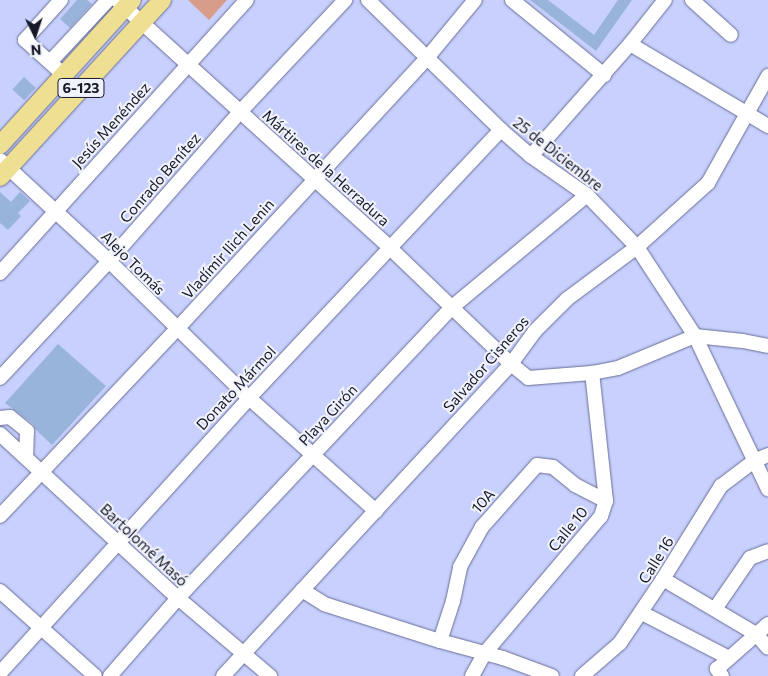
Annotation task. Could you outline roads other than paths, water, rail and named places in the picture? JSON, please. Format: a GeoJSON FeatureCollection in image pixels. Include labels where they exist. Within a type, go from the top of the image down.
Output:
{"type":"FeatureCollection","features":[{"type":"Feature","properties":{"kind":"main road","name":"6-123"},"geometry":{"type":"LineString","coordinates":[[3,168],[162,0]]}},
{"type":"Feature","properties":{"kind":"main road","name":"6-123"},"geometry":{"type":"LineString","coordinates":[[0,145],[64,75],[125,3]]}},
{"type":"Feature","properties":{"kind":"street"},"geometry":{"type":"LineString","coordinates":[[62,0],[25,40],[64,75]]}},
{"type":"Feature","properties":{"kind":"street"},"geometry":{"type":"LineString","coordinates":[[50,62],[108,0]]}},
{"type":"Feature","properties":{"kind":"street","name":"Jesús Menéndez"},"geometry":{"type":"LineString","coordinates":[[0,273],[247,0]]}},
{"type":"Feature","properties":{"kind":"street","name":"Conrado Benítez"},"geometry":{"type":"LineString","coordinates":[[0,378],[109,261],[240,112],[345,0]]}},
{"type":"Feature","properties":{"kind":"street","name":"25 de Diciembre"},"geometry":{"type":"LineString","coordinates":[[368,0],[501,130],[532,156],[587,195],[637,247],[695,336],[768,489]]}},
{"type":"Feature","properties":{"kind":"street","name":"Vladímir Ilich Lenin"},"geometry":{"type":"LineString","coordinates":[[0,516],[177,329],[427,58],[475,0]]}},
{"type":"Feature","properties":{"kind":"street"},"geometry":{"type":"LineString","coordinates":[[512,0],[604,75]]}},
{"type":"Feature","properties":{"kind":"street"},"geometry":{"type":"LineString","coordinates":[[532,156],[604,75],[665,0]]}},
{"type":"Feature","properties":{"kind":"street"},"geometry":{"type":"LineString","coordinates":[[692,0],[731,35]]}},
{"type":"Feature","properties":{"kind":"street","name":"Mártires de la Herradura"},"geometry":{"type":"LineString","coordinates":[[125,3],[141,22],[389,247],[451,308],[528,378],[592,373],[618,368],[695,336]]}},
{"type":"Feature","properties":{"kind":"street"},"geometry":{"type":"LineString","coordinates":[[630,44],[768,126]]}},
{"type":"Feature","properties":{"kind":"street","name":"Salvador Cisneros"},"geometry":{"type":"LineString","coordinates":[[223,676],[511,364],[535,331],[567,299],[637,247],[708,183],[768,76]]}},
{"type":"Feature","properties":{"kind":"street","name":"Donato Mármol"},"geometry":{"type":"LineString","coordinates":[[0,673],[249,398],[501,130]]}},
{"type":"Feature","properties":{"kind":"street","name":"Alejo Tomás"},"geometry":{"type":"LineString","coordinates":[[3,168],[56,211],[249,398],[376,511]]}},
{"type":"Feature","properties":{"kind":"street","name":"Playa Girón"},"geometry":{"type":"LineString","coordinates":[[110,676],[178,598],[451,308],[587,195]]}},
{"type":"Feature","properties":{"kind":"street"},"geometry":{"type":"LineString","coordinates":[[695,336],[743,340],[768,346]]}},
{"type":"Feature","properties":{"kind":"street","name":"Calle 10"},"geometry":{"type":"LineString","coordinates":[[472,676],[484,654],[601,516],[606,501],[592,373]]}},
{"type":"Feature","properties":{"kind":"street"},"geometry":{"type":"LineString","coordinates":[[0,418],[10,417],[27,431],[26,457]]}},
{"type":"Feature","properties":{"kind":"street","name":"Bartolomé Masó"},"geometry":{"type":"LineString","coordinates":[[0,434],[178,598],[270,676]]}},
{"type":"Feature","properties":{"kind":"street","name":"Calle 16"},"geometry":{"type":"LineString","coordinates":[[582,676],[620,643],[642,613],[721,486],[754,461],[768,454]]}},
{"type":"Feature","properties":{"kind":"street","name":"10A"},"geometry":{"type":"LineString","coordinates":[[440,641],[453,601],[460,567],[482,526],[537,465],[553,467],[575,484],[606,501]]}},
{"type":"Feature","properties":{"kind":"street"},"geometry":{"type":"LineString","coordinates":[[715,609],[750,558],[768,551]]}},
{"type":"Feature","properties":{"kind":"street"},"geometry":{"type":"LineString","coordinates":[[663,579],[756,634],[768,648]]}},
{"type":"Feature","properties":{"kind":"street"},"geometry":{"type":"LineString","coordinates":[[302,590],[324,604],[440,641],[503,658],[552,676]]}},
{"type":"Feature","properties":{"kind":"street"},"geometry":{"type":"LineString","coordinates":[[0,591],[95,676]]}},
{"type":"Feature","properties":{"kind":"street"},"geometry":{"type":"LineString","coordinates":[[642,613],[729,658]]}},
{"type":"Feature","properties":{"kind":"street"},"geometry":{"type":"LineString","coordinates":[[719,673],[729,658],[768,624]]}}]}
